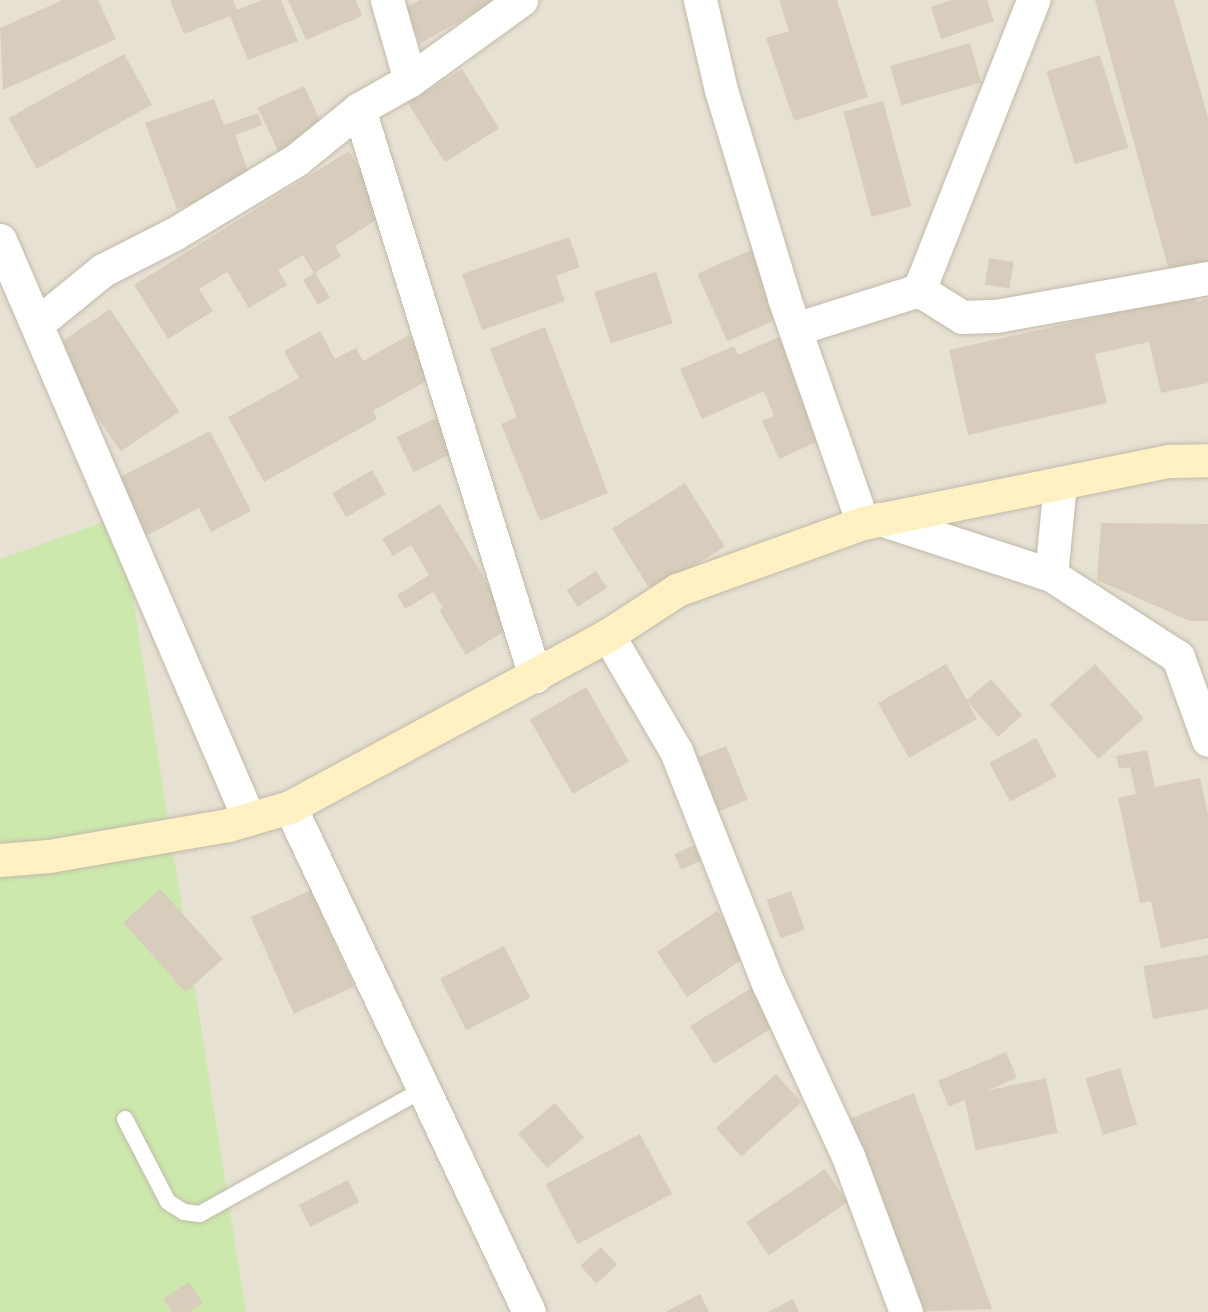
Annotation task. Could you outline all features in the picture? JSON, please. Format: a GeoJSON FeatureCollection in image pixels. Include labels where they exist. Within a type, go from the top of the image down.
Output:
{"type":"FeatureCollection","features":[{"type":"Feature","properties":{"kind":"main road"},"geometry":{"type":"LineString","coordinates":[[0,860],[49,856],[249,819],[290,807],[535,676],[608,635],[677,590],[871,521],[1169,461],[1208,460]]}},
{"type":"Feature","properties":{"kind":"street"},"geometry":{"type":"LineString","coordinates":[[387,0],[410,80]]}},
{"type":"Feature","properties":{"kind":"street"},"geometry":{"type":"LineString","coordinates":[[38,323],[103,270],[174,234],[296,160],[359,109],[410,80],[521,0]]}},
{"type":"Feature","properties":{"kind":"street"},"geometry":{"type":"LineString","coordinates":[[700,0],[721,90],[795,329],[871,521],[1051,575],[1193,658],[1208,740]]}},
{"type":"Feature","properties":{"kind":"street"},"geometry":{"type":"LineString","coordinates":[[919,290],[1033,0]]}},
{"type":"Feature","properties":{"kind":"street"},"geometry":{"type":"LineString","coordinates":[[359,109],[535,676]]}},
{"type":"Feature","properties":{"kind":"street"},"geometry":{"type":"LineString","coordinates":[[0,240],[38,323],[249,819]]}},
{"type":"Feature","properties":{"kind":"street"},"geometry":{"type":"LineString","coordinates":[[795,329],[919,290],[962,317],[996,316],[1208,278]]}},
{"type":"Feature","properties":{"kind":"street"},"geometry":{"type":"LineString","coordinates":[[1051,575],[1060,483]]}},
{"type":"Feature","properties":{"kind":"street"},"geometry":{"type":"LineString","coordinates":[[608,635],[676,751],[768,982],[848,1156],[906,1312]]}},
{"type":"Feature","properties":{"kind":"street"},"geometry":{"type":"LineString","coordinates":[[290,807],[529,1312]]}},
{"type":"Feature","properties":{"kind":"lane"},"geometry":{"type":"LineString","coordinates":[[125,1119],[168,1202],[184,1212],[200,1214],[424,1089]]}},
{"type":"Feature","properties":{"kind":"shaded area"},"geometry":{"type":"Polygon","coordinates":[[[0,0],[1208,0],[1208,1312],[0,1312],[0,0]]]}},
{"type":"Feature","properties":{"kind":"green space"},"geometry":{"type":"Polygon","coordinates":[[[120,516],[246,1312],[0,1312],[0,559],[120,516]]]}},
{"type":"Feature","properties":{"kind":"building"},"geometry":{"type":"Polygon","coordinates":[[[63,0],[98,0],[116,39],[3,90],[0,28],[63,0]]]}},
{"type":"Feature","properties":{"kind":"building"},"geometry":{"type":"Polygon","coordinates":[[[170,0],[233,0],[237,10],[262,0],[281,0],[298,41],[248,60],[230,16],[184,34],[170,0]]]}},
{"type":"Feature","properties":{"kind":"building"},"geometry":{"type":"Polygon","coordinates":[[[288,0],[356,0],[362,16],[306,40],[288,0]]]}},
{"type":"Feature","properties":{"kind":"building"},"geometry":{"type":"Polygon","coordinates":[[[420,0],[497,0],[421,43],[402,10],[420,0]]]}},
{"type":"Feature","properties":{"kind":"building"},"geometry":{"type":"Polygon","coordinates":[[[779,0],[837,0],[868,97],[794,121],[766,38],[789,31],[779,0]]]}},
{"type":"Feature","properties":{"kind":"building"},"geometry":{"type":"Polygon","coordinates":[[[952,0],[987,0],[994,21],[941,39],[931,7],[952,0]]]}},
{"type":"Feature","properties":{"kind":"building"},"geometry":{"type":"Polygon","coordinates":[[[1095,0],[1174,0],[1208,117],[1208,262],[1169,271],[1095,0]]]}},
{"type":"Feature","properties":{"kind":"building"},"geometry":{"type":"Polygon","coordinates":[[[970,43],[981,82],[902,105],[890,66],[970,43]]]}},
{"type":"Feature","properties":{"kind":"building"},"geometry":{"type":"Polygon","coordinates":[[[124,54],[152,105],[37,169],[9,118],[124,54]]]}},
{"type":"Feature","properties":{"kind":"building"},"geometry":{"type":"Polygon","coordinates":[[[1100,55],[1128,148],[1075,164],[1046,71],[1100,55]]]}},
{"type":"Feature","properties":{"kind":"building"},"geometry":{"type":"Polygon","coordinates":[[[462,69],[499,128],[445,162],[408,103],[462,69]]]}},
{"type":"Feature","properties":{"kind":"building"},"geometry":{"type":"Polygon","coordinates":[[[304,86],[326,133],[280,155],[258,108],[304,86]]]}},
{"type":"Feature","properties":{"kind":"building"},"geometry":{"type":"Polygon","coordinates":[[[214,99],[224,125],[258,113],[262,125],[235,135],[252,182],[177,209],[145,123],[214,99]]]}},
{"type":"Feature","properties":{"kind":"building"},"geometry":{"type":"Polygon","coordinates":[[[883,101],[911,206],[872,217],[843,112],[883,101]]]}},
{"type":"Feature","properties":{"kind":"building"},"geometry":{"type":"Polygon","coordinates":[[[349,151],[387,213],[335,246],[341,256],[315,273],[330,297],[318,305],[303,280],[314,273],[303,255],[278,270],[287,285],[249,308],[227,272],[199,289],[213,311],[168,339],[134,285],[349,151]]]}},
{"type":"Feature","properties":{"kind":"building"},"geometry":{"type":"Polygon","coordinates":[[[569,237],[580,267],[556,276],[565,301],[482,330],[462,274],[569,237]]]}},
{"type":"Feature","properties":{"kind":"building"},"geometry":{"type":"Polygon","coordinates":[[[753,249],[783,317],[727,341],[697,274],[753,249]]]}},
{"type":"Feature","properties":{"kind":"building"},"geometry":{"type":"Polygon","coordinates":[[[989,258],[1014,262],[1009,289],[985,285],[989,258]]]}},
{"type":"Feature","properties":{"kind":"building"},"geometry":{"type":"Polygon","coordinates":[[[656,272],[673,323],[611,343],[594,292],[656,272]]]}},
{"type":"Feature","properties":{"kind":"building"},"geometry":{"type":"Polygon","coordinates":[[[1195,295],[1196,302],[1208,299],[1208,383],[1161,393],[1149,342],[1095,354],[1107,403],[968,435],[949,350],[1195,295]]]}},
{"type":"Feature","properties":{"kind":"building"},"geometry":{"type":"Polygon","coordinates":[[[110,309],[179,412],[120,452],[51,349],[110,309]]]}},
{"type":"Feature","properties":{"kind":"building"},"geometry":{"type":"Polygon","coordinates":[[[545,327],[608,493],[540,521],[501,424],[517,417],[490,349],[545,327]]]}},
{"type":"Feature","properties":{"kind":"building"},"geometry":{"type":"Polygon","coordinates":[[[320,331],[335,359],[356,348],[363,361],[409,335],[433,377],[373,411],[377,419],[264,482],[228,417],[299,378],[284,351],[320,331]]]}},
{"type":"Feature","properties":{"kind":"building"},"geometry":{"type":"Polygon","coordinates":[[[779,337],[823,439],[779,459],[762,421],[774,416],[764,391],[702,419],[680,369],[734,346],[738,355],[779,337]]]}},
{"type":"Feature","properties":{"kind":"building"},"geometry":{"type":"Polygon","coordinates":[[[436,418],[453,453],[414,472],[396,437],[436,418]]]}},
{"type":"Feature","properties":{"kind":"building"},"geometry":{"type":"Polygon","coordinates":[[[210,431],[251,511],[211,532],[199,508],[146,536],[116,479],[210,431]]]}},
{"type":"Feature","properties":{"kind":"building"},"geometry":{"type":"Polygon","coordinates":[[[372,470],[386,494],[346,517],[332,493],[372,470]]]}},
{"type":"Feature","properties":{"kind":"building"},"geometry":{"type":"Polygon","coordinates":[[[685,483],[725,547],[652,592],[612,529],[685,483]]]}},
{"type":"Feature","properties":{"kind":"building"},"geometry":{"type":"Polygon","coordinates":[[[440,504],[513,626],[466,655],[439,610],[443,608],[433,592],[405,609],[397,595],[429,575],[411,545],[393,556],[382,539],[440,504]]]}},
{"type":"Feature","properties":{"kind":"building"},"geometry":{"type":"Polygon","coordinates":[[[1101,523],[1208,524],[1208,621],[1190,621],[1097,580],[1101,523]]]}},
{"type":"Feature","properties":{"kind":"building"},"geometry":{"type":"Polygon","coordinates":[[[596,571],[607,588],[578,607],[567,590],[596,571]]]}},
{"type":"Feature","properties":{"kind":"building"},"geometry":{"type":"Polygon","coordinates":[[[946,664],[967,700],[991,679],[1022,715],[998,737],[967,701],[977,719],[909,758],[878,703],[946,664]]]}},
{"type":"Feature","properties":{"kind":"building"},"geometry":{"type":"Polygon","coordinates":[[[1095,664],[1144,718],[1099,759],[1050,705],[1095,664]]]}},
{"type":"Feature","properties":{"kind":"building"},"geometry":{"type":"Polygon","coordinates":[[[586,687],[629,761],[573,794],[530,720],[586,687]]]}},
{"type":"Feature","properties":{"kind":"building"},"geometry":{"type":"Polygon","coordinates":[[[1036,738],[1057,777],[1010,802],[989,763],[1036,738]]]}},
{"type":"Feature","properties":{"kind":"building"},"geometry":{"type":"Polygon","coordinates":[[[726,746],[748,800],[704,817],[682,764],[726,746]]]}},
{"type":"Feature","properties":{"kind":"building"},"geometry":{"type":"Polygon","coordinates":[[[1147,750],[1155,787],[1200,778],[1208,814],[1208,938],[1161,948],[1151,901],[1140,903],[1118,798],[1136,794],[1130,767],[1119,769],[1116,756],[1147,750]]]}},
{"type":"Feature","properties":{"kind":"building"},"geometry":{"type":"Polygon","coordinates":[[[694,845],[701,860],[681,870],[674,854],[694,845]]]}},
{"type":"Feature","properties":{"kind":"building"},"geometry":{"type":"Polygon","coordinates":[[[160,889],[223,959],[186,992],[123,922],[160,889]]]}},
{"type":"Feature","properties":{"kind":"building"},"geometry":{"type":"Polygon","coordinates":[[[311,890],[354,987],[294,1014],[251,917],[311,890]]]}},
{"type":"Feature","properties":{"kind":"building"},"geometry":{"type":"Polygon","coordinates":[[[791,891],[805,930],[781,938],[767,900],[791,891]]]}},
{"type":"Feature","properties":{"kind":"building"},"geometry":{"type":"Polygon","coordinates":[[[717,911],[728,927],[739,919],[759,948],[687,997],[657,952],[717,911]]]}},
{"type":"Feature","properties":{"kind":"building"},"geometry":{"type":"Polygon","coordinates":[[[504,946],[530,998],[466,1030],[440,979],[504,946]]]}},
{"type":"Feature","properties":{"kind":"building"},"geometry":{"type":"Polygon","coordinates":[[[1208,955],[1208,1009],[1153,1019],[1143,966],[1208,955]]]}},
{"type":"Feature","properties":{"kind":"building"},"geometry":{"type":"Polygon","coordinates":[[[759,983],[783,1021],[714,1064],[690,1026],[759,983]]]}},
{"type":"Feature","properties":{"kind":"building"},"geometry":{"type":"Polygon","coordinates":[[[1006,1052],[1017,1078],[949,1107],[938,1081],[1006,1052]]]}},
{"type":"Feature","properties":{"kind":"building"},"geometry":{"type":"Polygon","coordinates":[[[1120,1068],[1137,1124],[1103,1135],[1086,1079],[1120,1068]]]}},
{"type":"Feature","properties":{"kind":"building"},"geometry":{"type":"Polygon","coordinates":[[[776,1074],[801,1102],[741,1156],[716,1128],[776,1074]]]}},
{"type":"Feature","properties":{"kind":"building"},"geometry":{"type":"Polygon","coordinates":[[[1046,1078],[1058,1133],[975,1150],[964,1095],[1046,1078]]]}},
{"type":"Feature","properties":{"kind":"building"},"geometry":{"type":"Polygon","coordinates":[[[914,1093],[992,1309],[911,1312],[847,1120],[914,1093]]]}},
{"type":"Feature","properties":{"kind":"building"},"geometry":{"type":"Polygon","coordinates":[[[555,1103],[584,1137],[547,1168],[518,1134],[555,1103]]]}},
{"type":"Feature","properties":{"kind":"building"},"geometry":{"type":"Polygon","coordinates":[[[640,1134],[672,1194],[577,1244],[546,1184],[640,1134]]]}},
{"type":"Feature","properties":{"kind":"building"},"geometry":{"type":"Polygon","coordinates":[[[825,1169],[847,1202],[769,1255],[746,1222],[825,1169]]]}},
{"type":"Feature","properties":{"kind":"building"},"geometry":{"type":"Polygon","coordinates":[[[348,1180],[359,1202],[310,1227],[299,1205],[348,1180]]]}},
{"type":"Feature","properties":{"kind":"building"},"geometry":{"type":"Polygon","coordinates":[[[601,1247],[617,1265],[596,1284],[580,1266],[601,1247]]]}},
{"type":"Feature","properties":{"kind":"building"},"geometry":{"type":"Polygon","coordinates":[[[189,1282],[203,1303],[189,1312],[172,1312],[163,1299],[189,1282]]]}},
{"type":"Feature","properties":{"kind":"building"},"geometry":{"type":"Polygon","coordinates":[[[700,1294],[709,1312],[665,1312],[700,1294]]]}},
{"type":"Feature","properties":{"kind":"building"},"geometry":{"type":"Polygon","coordinates":[[[793,1299],[799,1312],[768,1312],[793,1299]]]}}]}
